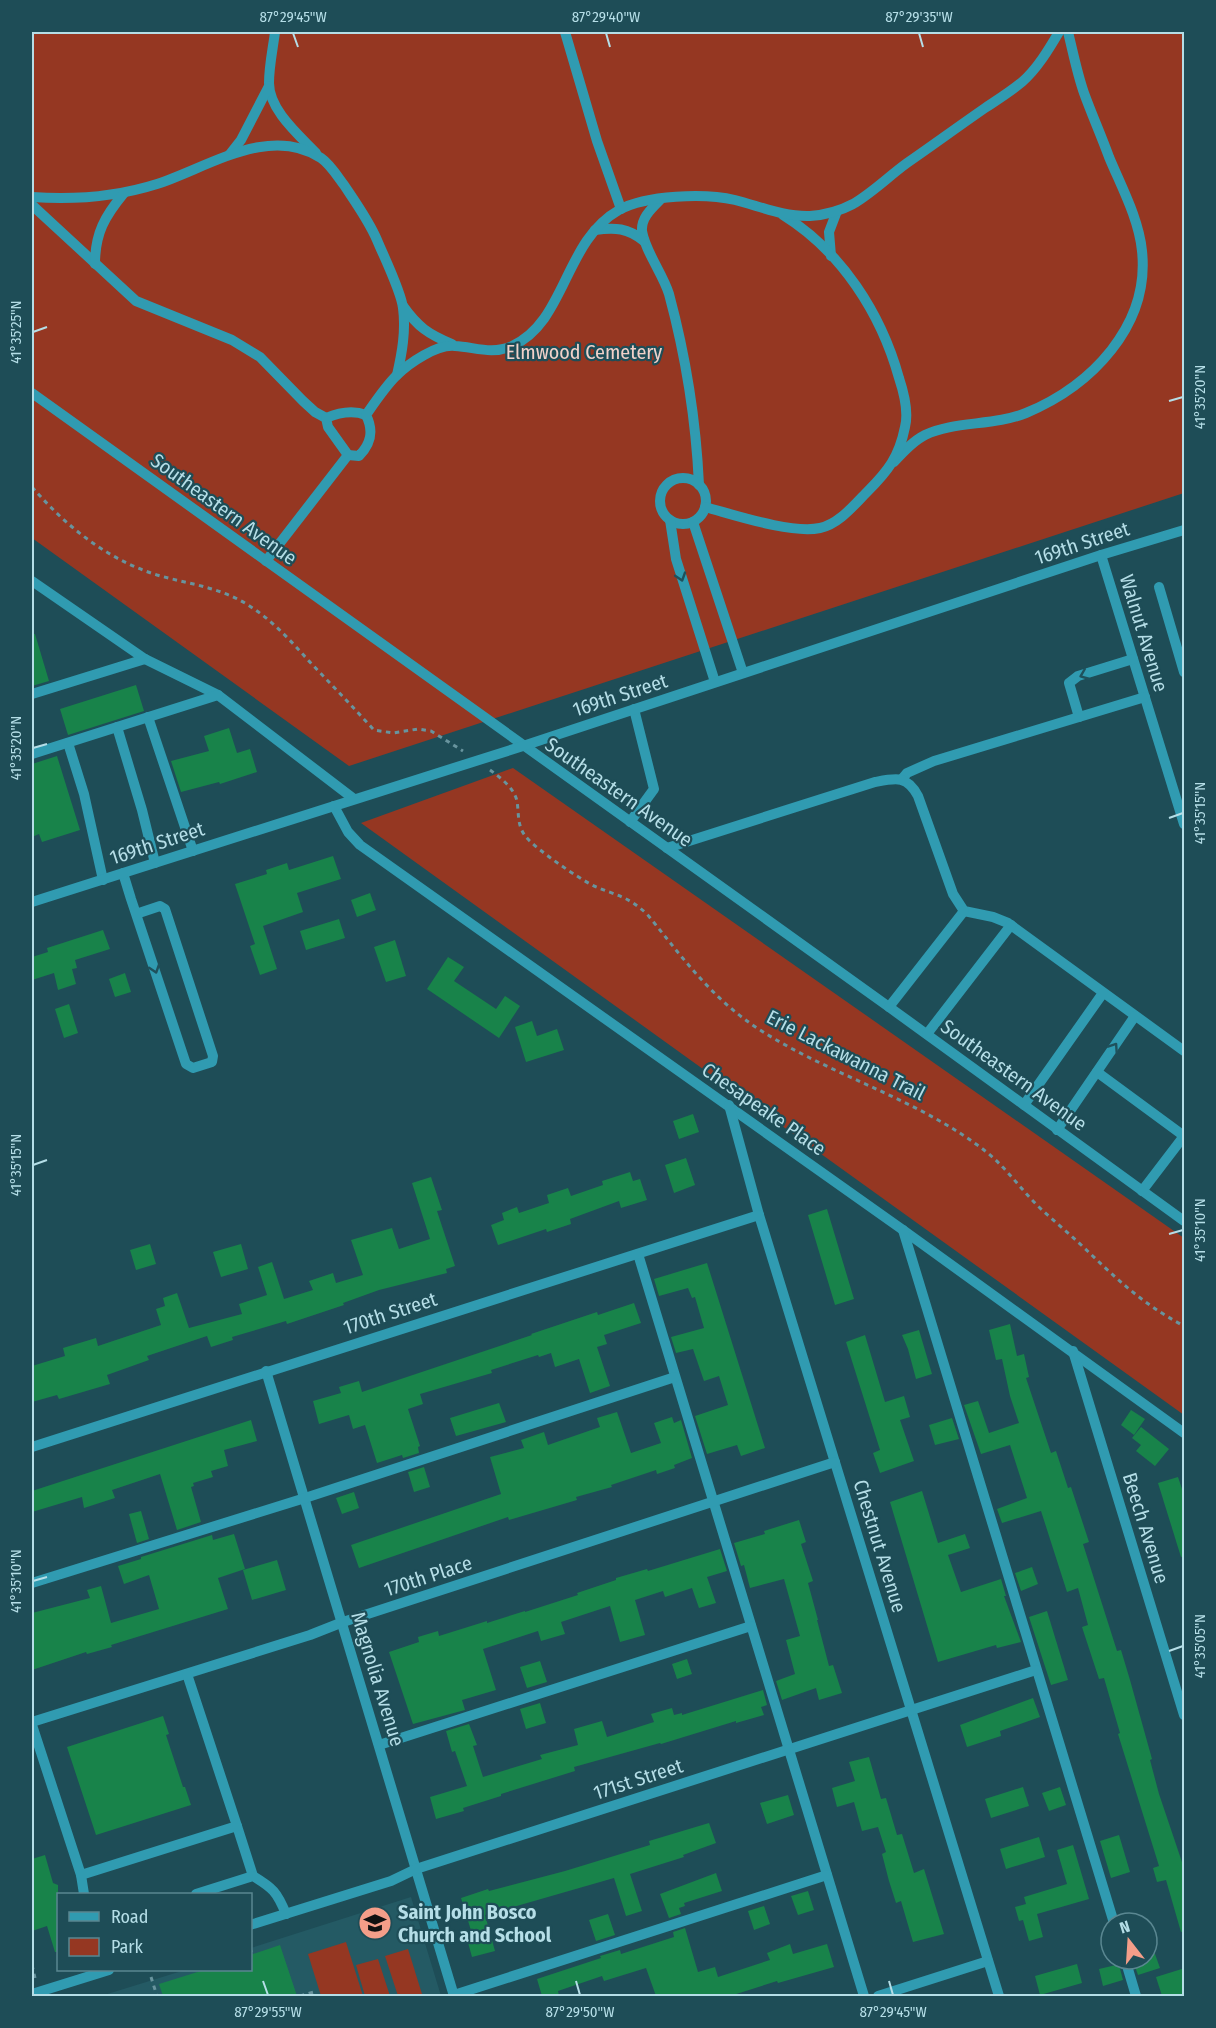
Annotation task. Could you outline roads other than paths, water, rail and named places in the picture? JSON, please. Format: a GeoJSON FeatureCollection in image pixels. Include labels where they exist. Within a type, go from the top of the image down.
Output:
{"type":"FeatureCollection","features":[{"type":"Feature","properties":{"kind":"street"},"geometry":{"type":"LineString","coordinates":[[230,154],[241,140],[269,86],[275,32]]}},
{"type":"Feature","properties":{"kind":"street"},"geometry":{"type":"LineString","coordinates":[[565,32],[597,141],[621,209]]}},
{"type":"Feature","properties":{"kind":"street"},"geometry":{"type":"LineString","coordinates":[[269,86],[274,102],[286,120],[323,159],[357,204],[374,233],[403,306],[419,327],[431,336],[456,345],[478,351],[494,350],[512,346],[526,338],[540,325],[580,248],[595,230],[621,209],[660,200],[706,195],[779,212],[808,216],[837,211],[853,204],[1023,81],[1059,32]]}},
{"type":"Feature","properties":{"kind":"street"},"geometry":{"type":"LineString","coordinates":[[705,507],[789,527],[821,528],[842,516],[886,473],[908,447],[922,436],[936,430],[1000,421],[1026,413],[1051,400],[1099,366],[1130,322],[1143,274],[1142,249],[1134,219],[1084,92],[1068,32]]}},
{"type":"Feature","properties":{"kind":"street"},"geometry":{"type":"LineString","coordinates":[[32,197],[58,199],[124,193],[186,175],[230,154],[272,145],[291,147],[323,159]]}},
{"type":"Feature","properties":{"kind":"street"},"geometry":{"type":"LineString","coordinates":[[95,264],[95,246],[101,227],[124,193]]}},
{"type":"Feature","properties":{"kind":"street"},"geometry":{"type":"LineString","coordinates":[[660,200],[644,218],[642,228],[645,241],[668,291],[681,340],[693,414],[699,485],[706,499],[702,513],[693,522],[685,524],[670,520]]}},
{"type":"Feature","properties":{"kind":"street"},"geometry":{"type":"LineString","coordinates":[[32,205],[136,301],[232,340],[260,357],[303,401],[326,418],[346,412],[366,415],[370,424],[371,437],[367,448],[359,456],[348,455],[328,427],[326,418]]}},
{"type":"Feature","properties":{"kind":"street"},"geometry":{"type":"LineString","coordinates":[[831,256],[829,232],[837,211]]}},
{"type":"Feature","properties":{"kind":"street"},"geometry":{"type":"LineString","coordinates":[[779,212],[797,224],[848,273],[883,332],[905,398],[906,425],[894,462]]}},
{"type":"Feature","properties":{"kind":"street"},"geometry":{"type":"LineString","coordinates":[[595,230],[621,229],[633,232],[645,241]]}},
{"type":"Feature","properties":{"kind":"street"},"geometry":{"type":"LineString","coordinates":[[397,375],[403,349],[403,306]]}},
{"type":"Feature","properties":{"kind":"street"},"geometry":{"type":"LineString","coordinates":[[366,415],[397,375],[430,351],[442,346],[456,345]]}},
{"type":"Feature","properties":{"kind":"street","name":"Southeastern Avenue"},"geometry":{"type":"LineString","coordinates":[[32,393],[1185,1221]]}},
{"type":"Feature","properties":{"kind":"street"},"geometry":{"type":"LineString","coordinates":[[266,561],[348,455]]}},
{"type":"Feature","properties":{"kind":"street"},"geometry":{"type":"LineString","coordinates":[[699,485],[686,478],[678,479],[665,487],[660,501],[661,508],[670,520],[676,559],[715,682]]}},
{"type":"Feature","properties":{"kind":"street"},"geometry":{"type":"LineString","coordinates":[[693,522],[743,673]]}},
{"type":"Feature","properties":{"kind":"street","name":"169th Street"},"geometry":{"type":"LineString","coordinates":[[32,902],[523,746],[1101,555],[1185,530]]}},
{"type":"Feature","properties":{"kind":"street","name":"Walnut Avenue"},"geometry":{"type":"LineString","coordinates":[[1101,555],[1185,824]]}},
{"type":"Feature","properties":{"kind":"street"},"geometry":{"type":"LineString","coordinates":[[32,581],[145,659],[218,695],[354,800]]}},
{"type":"Feature","properties":{"kind":"street"},"geometry":{"type":"LineString","coordinates":[[1159,587],[1185,672]]}},
{"type":"Feature","properties":{"kind":"street"},"geometry":{"type":"LineString","coordinates":[[32,694],[145,659]]}},
{"type":"Feature","properties":{"kind":"street"},"geometry":{"type":"LineString","coordinates":[[1079,717],[1069,683],[1078,676],[1133,659]]}},
{"type":"Feature","properties":{"kind":"street"},"geometry":{"type":"LineString","coordinates":[[32,754],[218,695]]}},
{"type":"Feature","properties":{"kind":"street"},"geometry":{"type":"LineString","coordinates":[[902,779],[907,773],[934,761],[1145,697]]}},
{"type":"Feature","properties":{"kind":"street"},"geometry":{"type":"LineString","coordinates":[[630,822],[654,789],[634,709]]}},
{"type":"Feature","properties":{"kind":"street"},"geometry":{"type":"LineString","coordinates":[[148,717],[193,851]]}},
{"type":"Feature","properties":{"kind":"street"},"geometry":{"type":"LineString","coordinates":[[117,727],[155,863]]}},
{"type":"Feature","properties":{"kind":"street"},"geometry":{"type":"LineString","coordinates":[[68,743],[84,794],[103,880]]}},
{"type":"Feature","properties":{"kind":"street"},"geometry":{"type":"LineString","coordinates":[[667,848],[875,782],[902,779],[910,783],[918,796],[953,894],[964,911],[993,917],[1011,925],[1185,1052]]}},
{"type":"Feature","properties":{"kind":"street"},"geometry":{"type":"LineString","coordinates":[[1172,785],[1185,782]]}},
{"type":"Feature","properties":{"kind":"street","name":"Chesapeake Place"},"geometry":{"type":"LineString","coordinates":[[334,806],[348,832],[360,845],[729,1105],[1185,1433]]}},
{"type":"Feature","properties":{"kind":"street"},"geometry":{"type":"LineString","coordinates":[[123,873],[136,914],[186,1064],[192,1068],[212,1062],[213,1056],[165,909],[160,906],[136,914]]}},
{"type":"Feature","properties":{"kind":"street"},"geometry":{"type":"LineString","coordinates":[[889,1007],[964,911]]}},
{"type":"Feature","properties":{"kind":"street"},"geometry":{"type":"LineString","coordinates":[[927,1034],[1011,925]]}},
{"type":"Feature","properties":{"kind":"street"},"geometry":{"type":"LineString","coordinates":[[1024,1106],[1103,993]]}},
{"type":"Feature","properties":{"kind":"street"},"geometry":{"type":"LineString","coordinates":[[1058,1130],[1135,1016]]}},
{"type":"Feature","properties":{"kind":"street"},"geometry":{"type":"LineString","coordinates":[[1097,1072],[1184,1136],[1142,1191]]}},
{"type":"Feature","properties":{"kind":"street","name":"Chestnut Avenue"},"geometry":{"type":"LineString","coordinates":[[729,1105],[759,1215],[999,1996]]}},
{"type":"Feature","properties":{"kind":"street","name":"170th Street"},"geometry":{"type":"LineString","coordinates":[[32,1447],[759,1215]]}},
{"type":"Feature","properties":{"kind":"street"},"geometry":{"type":"LineString","coordinates":[[903,1230],[1110,1911]]}},
{"type":"Feature","properties":{"kind":"street"},"geometry":{"type":"LineString","coordinates":[[638,1254],[864,1996]]}},
{"type":"Feature","properties":{"kind":"street","name":"Beech Avenue"},"geometry":{"type":"LineString","coordinates":[[1073,1351],[1185,1715]]}},
{"type":"Feature","properties":{"kind":"street","name":"Magnolia Avenue"},"geometry":{"type":"LineString","coordinates":[[266,1371],[454,1996]]}},
{"type":"Feature","properties":{"kind":"street"},"geometry":{"type":"LineString","coordinates":[[32,1583],[305,1498],[675,1377]]}},
{"type":"Feature","properties":{"kind":"street","name":"170th Place"},"geometry":{"type":"LineString","coordinates":[[32,1724],[835,1462]]}},
{"type":"Feature","properties":{"kind":"street"},"geometry":{"type":"LineString","coordinates":[[379,1745],[751,1626]]}},
{"type":"Feature","properties":{"kind":"street","name":"171st Street"},"geometry":{"type":"LineString","coordinates":[[252,1924],[391,1881],[416,1869],[1036,1670]]}},
{"type":"Feature","properties":{"kind":"street"},"geometry":{"type":"LineString","coordinates":[[187,1674],[253,1876],[279,1895],[286,1914]]}},
{"type":"Feature","properties":{"kind":"street"},"geometry":{"type":"LineString","coordinates":[[32,1724],[81,1875],[84,1893]]}},
{"type":"Feature","properties":{"kind":"street"},"geometry":{"type":"LineString","coordinates":[[81,1875],[237,1826]]}},
{"type":"Feature","properties":{"kind":"street"},"geometry":{"type":"LineString","coordinates":[[454,1996],[827,1875]]}},
{"type":"Feature","properties":{"kind":"street"},"geometry":{"type":"LineString","coordinates":[[199,1893],[253,1876]]}},
{"type":"Feature","properties":{"kind":"street"},"geometry":{"type":"LineString","coordinates":[[878,1996],[988,1961]]}},
{"type":"Feature","properties":{"kind":"street"},"geometry":{"type":"LineString","coordinates":[[32,1994],[107,1971]]}},
{"type":"Feature","properties":{"kind":"street"},"geometry":{"type":"LineString","coordinates":[[1129,1971],[1136,1996]]}},
{"type":"Feature","properties":{"kind":"place","name":"Saint John Bosco Church and School"},"geometry":{"type":"Point","coordinates":[375,1923]}},
{"type":"Feature","properties":{"kind":"park label","name":"Elmwood Cemetery"},"geometry":{"type":"Point","coordinates":[584,352]}}]}
